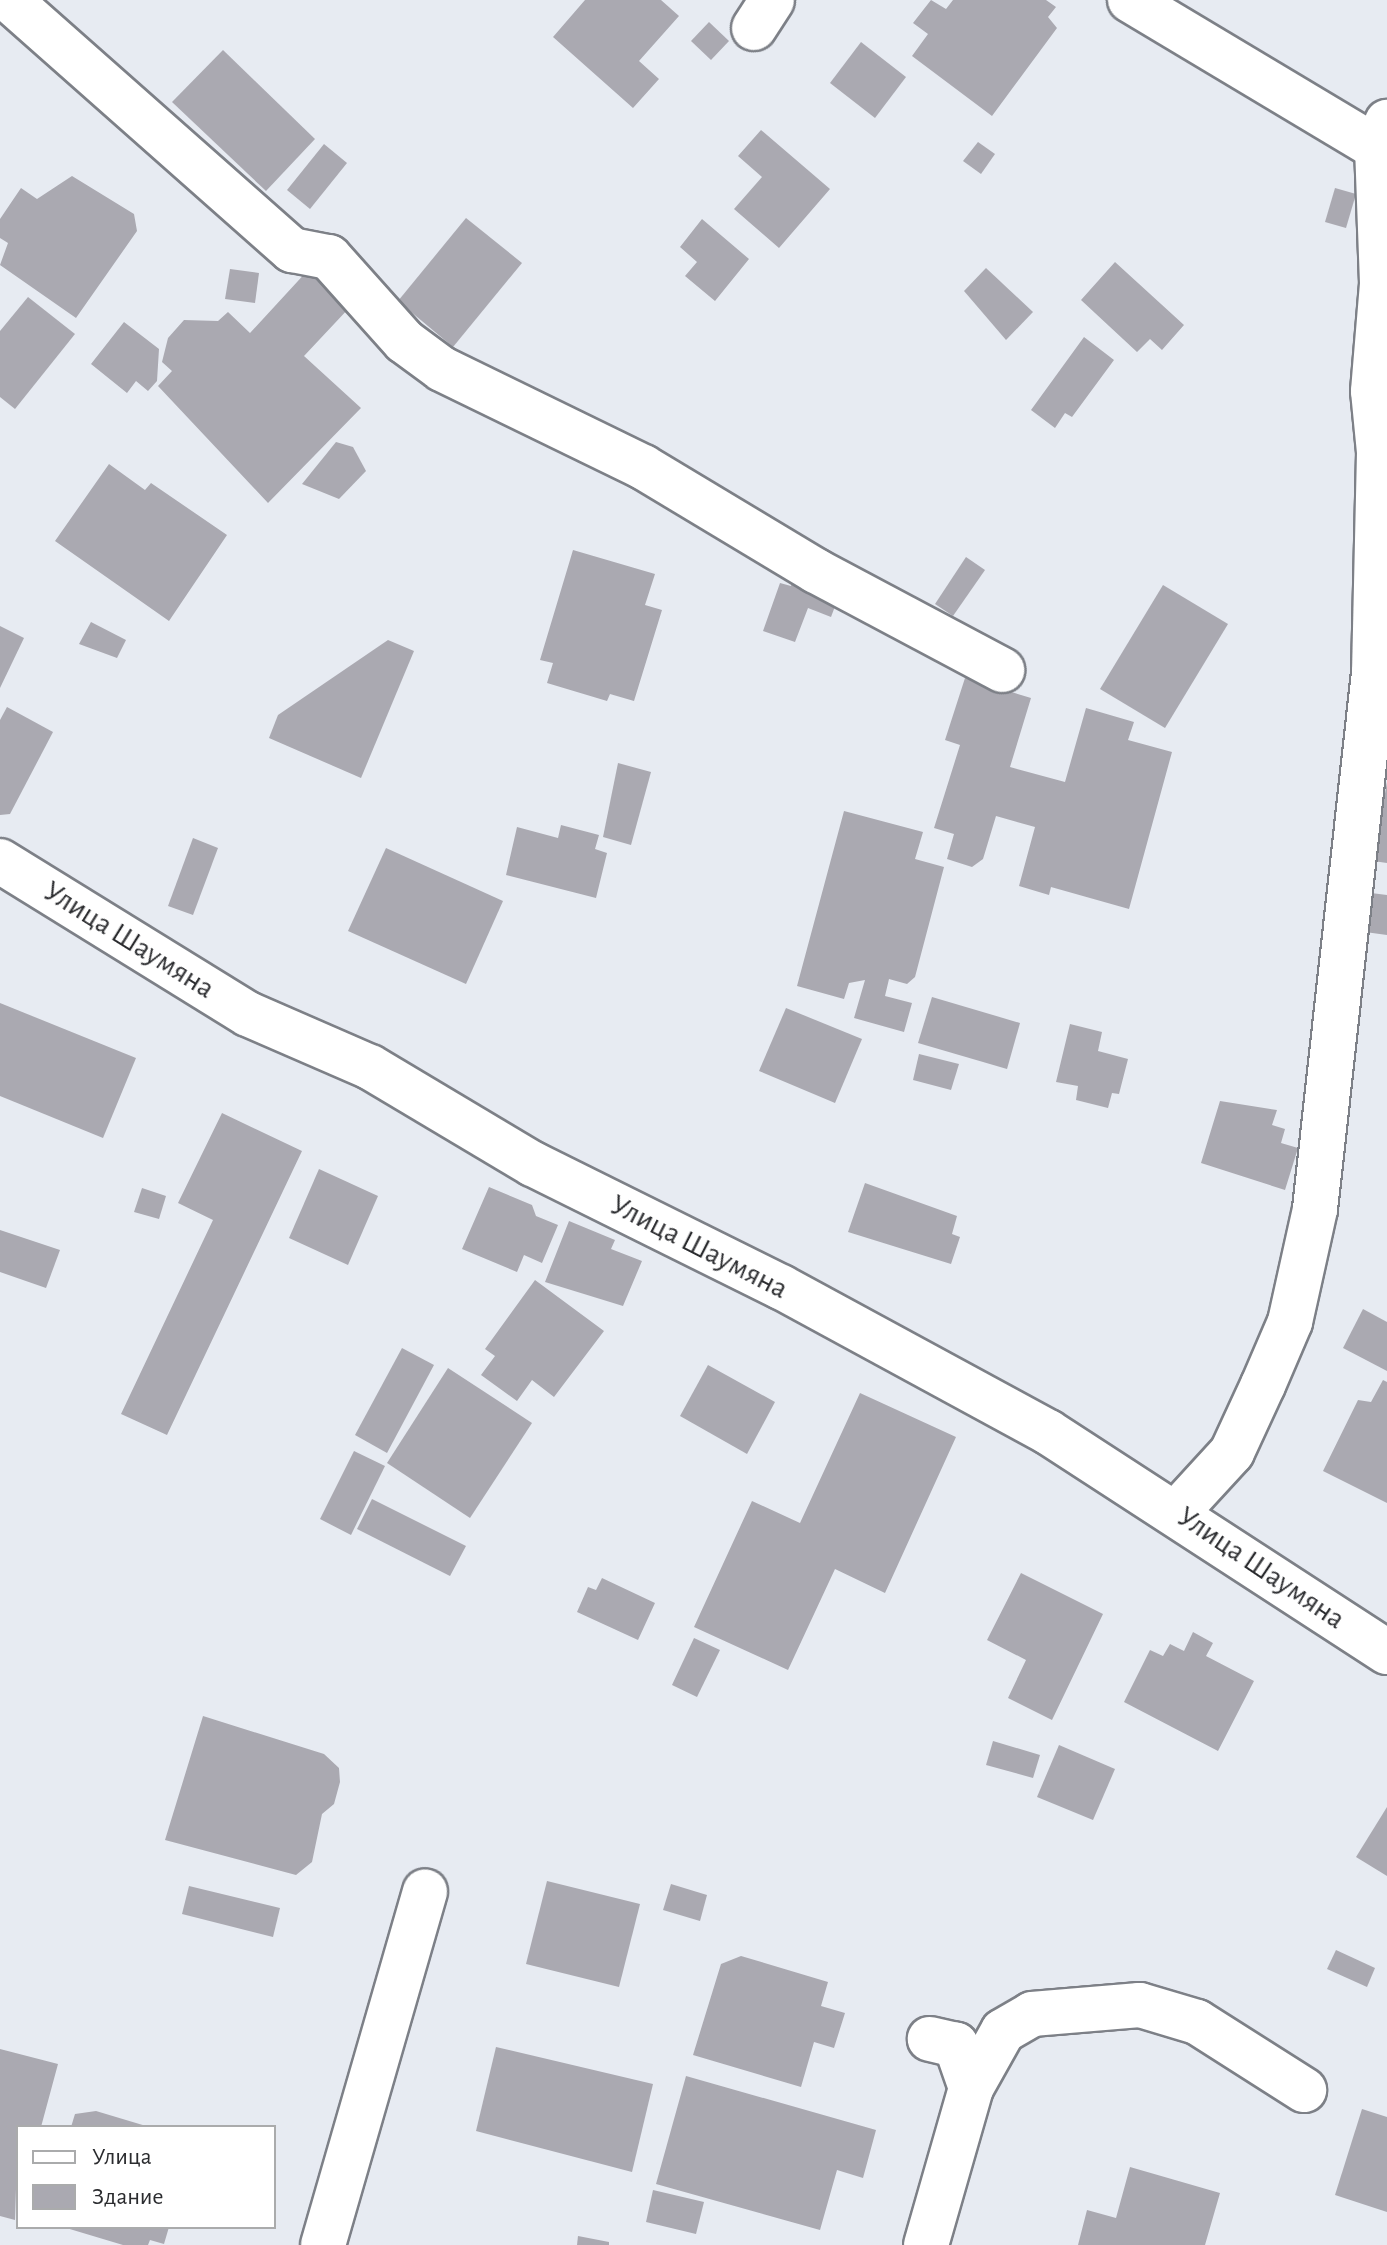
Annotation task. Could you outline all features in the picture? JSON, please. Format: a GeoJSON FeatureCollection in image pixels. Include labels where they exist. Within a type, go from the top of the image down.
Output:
{"type":"FeatureCollection","features":[{"type":"Feature","properties":{"kind":"street"},"geometry":{"type":"LineString","coordinates":[[1143,4],[1382,135],[1382,283],[1373,391],[1379,452],[1374,673],[1327,1127],[1290,1322],[1232,1452],[1178,1511]]}},
{"type":"Feature","properties":{"kind":"street"},"geometry":{"type":"LineString","coordinates":[[11,11],[292,250],[329,257],[404,341],[442,369],[643,467],[816,571],[1002,670]]}},
{"type":"Feature","properties":{"kind":"street","name":"Улица Шаумяна"},"geometry":{"type":"LineString","coordinates":[[0,861],[248,1014],[370,1067],[533,1164],[781,1287],[1178,1511],[1387,1652]]}},
{"type":"Feature","properties":{"kind":"street"},"geometry":{"type":"LineString","coordinates":[[323,2245],[425,1891]]}},
{"type":"Feature","properties":{"kind":"street"},"geometry":{"type":"LineString","coordinates":[[926,2245],[971,2088],[1003,2031],[1032,2014],[1140,2005],[1197,2022],[1304,2090]]}},
{"type":"Feature","properties":{"kind":"street"},"geometry":{"type":"LineString","coordinates":[[930,2039],[956,2045],[971,2088]]}},
{"type":"Feature","properties":{"kind":"building"},"geometry":{"type":"Polygon","coordinates":[[[585,0],[661,0],[679,16],[639,61],[659,79],[633,108],[553,37],[585,0]]]}},
{"type":"Feature","properties":{"kind":"building"},"geometry":{"type":"Polygon","coordinates":[[[931,0],[946,9],[953,0],[1046,0],[1056,7],[1048,17],[1057,28],[992,116],[912,56],[928,34],[913,23],[931,0]]]}},
{"type":"Feature","properties":{"kind":"building"},"geometry":{"type":"Polygon","coordinates":[[[709,22],[729,41],[711,60],[691,41],[709,22]]]}},
{"type":"Feature","properties":{"kind":"building"},"geometry":{"type":"Polygon","coordinates":[[[861,42],[906,77],[875,118],[830,83],[861,42]]]}},
{"type":"Feature","properties":{"kind":"building"},"geometry":{"type":"Polygon","coordinates":[[[223,50],[315,139],[266,191],[172,102],[223,50]]]}},
{"type":"Feature","properties":{"kind":"building"},"geometry":{"type":"Polygon","coordinates":[[[761,130],[830,189],[779,248],[734,209],[762,177],[738,156],[761,130]]]}},
{"type":"Feature","properties":{"kind":"building"},"geometry":{"type":"Polygon","coordinates":[[[978,142],[995,154],[981,174],[963,161],[978,142]]]}},
{"type":"Feature","properties":{"kind":"building"},"geometry":{"type":"Polygon","coordinates":[[[324,144],[347,163],[310,209],[287,190],[324,144]]]}},
{"type":"Feature","properties":{"kind":"building"},"geometry":{"type":"Polygon","coordinates":[[[72,176],[134,214],[137,231],[76,318],[0,265],[8,243],[0,238],[0,219],[21,188],[37,199],[72,176]]]}},
{"type":"Feature","properties":{"kind":"building"},"geometry":{"type":"Polygon","coordinates":[[[1335,188],[1356,194],[1346,228],[1325,222],[1335,188]]]}},
{"type":"Feature","properties":{"kind":"building"},"geometry":{"type":"Polygon","coordinates":[[[466,218],[522,263],[453,347],[398,301],[466,218]]]}},
{"type":"Feature","properties":{"kind":"building"},"geometry":{"type":"Polygon","coordinates":[[[702,219],[749,259],[715,301],[685,276],[697,262],[680,247],[702,219]]]}},
{"type":"Feature","properties":{"kind":"building"},"geometry":{"type":"Polygon","coordinates":[[[1115,262],[1184,325],[1162,350],[1150,339],[1137,352],[1081,300],[1115,262]]]}},
{"type":"Feature","properties":{"kind":"building"},"geometry":{"type":"Polygon","coordinates":[[[986,268],[1033,312],[1006,340],[964,291],[986,268]]]}},
{"type":"Feature","properties":{"kind":"building"},"geometry":{"type":"Polygon","coordinates":[[[230,269],[259,273],[255,303],[225,299],[230,269]]]}},
{"type":"Feature","properties":{"kind":"building"},"geometry":{"type":"Polygon","coordinates":[[[309,269],[350,307],[304,356],[361,408],[268,503],[158,386],[172,371],[162,362],[168,338],[184,320],[218,321],[228,312],[250,333],[309,269]]]}},
{"type":"Feature","properties":{"kind":"building"},"geometry":{"type":"Polygon","coordinates":[[[28,297],[75,334],[15,409],[0,397],[0,331],[28,297]]]}},
{"type":"Feature","properties":{"kind":"building"},"geometry":{"type":"Polygon","coordinates":[[[124,322],[159,349],[157,381],[148,391],[136,381],[127,393],[91,364],[124,322]]]}},
{"type":"Feature","properties":{"kind":"building"},"geometry":{"type":"Polygon","coordinates":[[[1084,337],[1114,360],[1072,417],[1065,413],[1055,428],[1031,410],[1084,337]]]}},
{"type":"Feature","properties":{"kind":"building"},"geometry":{"type":"Polygon","coordinates":[[[336,442],[353,447],[366,471],[339,499],[302,484],[336,442]]]}},
{"type":"Feature","properties":{"kind":"building"},"geometry":{"type":"Polygon","coordinates":[[[109,464],[145,490],[151,483],[227,535],[169,621],[55,541],[109,464]]]}},
{"type":"Feature","properties":{"kind":"building"},"geometry":{"type":"Polygon","coordinates":[[[573,550],[655,574],[645,605],[662,610],[634,701],[610,694],[607,701],[547,683],[553,663],[540,660],[573,550]]]}},
{"type":"Feature","properties":{"kind":"building"},"geometry":{"type":"Polygon","coordinates":[[[966,557],[985,570],[953,616],[935,604],[966,557]]]}},
{"type":"Feature","properties":{"kind":"building"},"geometry":{"type":"Polygon","coordinates":[[[793,578],[837,601],[831,617],[808,608],[795,642],[763,631],[780,583],[791,586],[793,578]]]}},
{"type":"Feature","properties":{"kind":"building"},"geometry":{"type":"Polygon","coordinates":[[[1163,585],[1228,624],[1165,728],[1100,689],[1163,585]]]}},
{"type":"Feature","properties":{"kind":"building"},"geometry":{"type":"Polygon","coordinates":[[[91,622],[126,640],[117,658],[79,644],[91,622]]]}},
{"type":"Feature","properties":{"kind":"building"},"geometry":{"type":"Polygon","coordinates":[[[0,626],[24,638],[0,688],[0,626]]]}},
{"type":"Feature","properties":{"kind":"building"},"geometry":{"type":"Polygon","coordinates":[[[388,640],[414,651],[361,778],[269,738],[278,715],[388,640]]]}},
{"type":"Feature","properties":{"kind":"building"},"geometry":{"type":"Polygon","coordinates":[[[965,678],[1031,698],[1010,767],[1065,782],[1086,708],[1134,722],[1128,740],[1172,752],[1129,909],[1051,887],[1049,895],[1019,886],[1035,827],[996,816],[983,859],[972,867],[947,859],[954,834],[934,828],[960,745],[945,740],[965,678]]]}},
{"type":"Feature","properties":{"kind":"building"},"geometry":{"type":"Polygon","coordinates":[[[7,707],[53,732],[10,814],[0,815],[0,720],[7,707]]]}},
{"type":"Feature","properties":{"kind":"building"},"geometry":{"type":"Polygon","coordinates":[[[618,763],[651,772],[631,845],[603,837],[618,763]]]}},
{"type":"Feature","properties":{"kind":"building"},"geometry":{"type":"Polygon","coordinates":[[[1387,782],[1387,863],[1373,861],[1387,782]]]}},
{"type":"Feature","properties":{"kind":"building"},"geometry":{"type":"Polygon","coordinates":[[[844,811],[923,832],[915,859],[944,867],[915,977],[907,984],[889,979],[885,996],[912,1003],[904,1032],[854,1018],[865,980],[849,983],[844,999],[797,986],[844,811]]]}},
{"type":"Feature","properties":{"kind":"building"},"geometry":{"type":"Polygon","coordinates":[[[561,825],[599,835],[595,849],[607,853],[596,898],[506,875],[517,827],[558,838],[561,825]]]}},
{"type":"Feature","properties":{"kind":"building"},"geometry":{"type":"Polygon","coordinates":[[[193,838],[218,848],[193,915],[168,906],[193,838]]]}},
{"type":"Feature","properties":{"kind":"building"},"geometry":{"type":"Polygon","coordinates":[[[386,848],[503,901],[466,984],[348,931],[386,848]]]}},
{"type":"Feature","properties":{"kind":"building"},"geometry":{"type":"Polygon","coordinates":[[[1371,893],[1387,895],[1387,935],[1365,932],[1371,893]]]}},
{"type":"Feature","properties":{"kind":"building"},"geometry":{"type":"Polygon","coordinates":[[[932,997],[1020,1023],[1007,1069],[918,1043],[932,997]]]}},
{"type":"Feature","properties":{"kind":"building"},"geometry":{"type":"Polygon","coordinates":[[[0,1003],[136,1058],[103,1138],[0,1096],[0,1003]]]}},
{"type":"Feature","properties":{"kind":"building"},"geometry":{"type":"Polygon","coordinates":[[[786,1008],[862,1039],[835,1103],[759,1071],[786,1008]]]}},
{"type":"Feature","properties":{"kind":"building"},"geometry":{"type":"Polygon","coordinates":[[[1070,1024],[1102,1032],[1098,1051],[1128,1059],[1119,1094],[1112,1093],[1108,1108],[1076,1100],[1078,1086],[1056,1082],[1070,1024]]]}},
{"type":"Feature","properties":{"kind":"building"},"geometry":{"type":"Polygon","coordinates":[[[919,1054],[959,1064],[951,1090],[913,1080],[919,1054]]]}},
{"type":"Feature","properties":{"kind":"building"},"geometry":{"type":"Polygon","coordinates":[[[1220,1101],[1277,1110],[1272,1125],[1285,1129],[1281,1143],[1298,1148],[1285,1190],[1201,1163],[1220,1101]]]}},
{"type":"Feature","properties":{"kind":"building"},"geometry":{"type":"Polygon","coordinates":[[[222,1113],[302,1151],[167,1435],[121,1414],[213,1220],[178,1203],[222,1113]]]}},
{"type":"Feature","properties":{"kind":"building"},"geometry":{"type":"Polygon","coordinates":[[[319,1169],[378,1196],[348,1265],[289,1238],[319,1169]]]}},
{"type":"Feature","properties":{"kind":"building"},"geometry":{"type":"Polygon","coordinates":[[[865,1183],[957,1216],[952,1234],[960,1237],[951,1264],[848,1232],[865,1183]]]}},
{"type":"Feature","properties":{"kind":"building"},"geometry":{"type":"Polygon","coordinates":[[[489,1187],[532,1205],[536,1216],[558,1225],[542,1263],[524,1255],[517,1272],[462,1249],[489,1187]]]}},
{"type":"Feature","properties":{"kind":"building"},"geometry":{"type":"Polygon","coordinates":[[[142,1188],[166,1196],[159,1219],[134,1212],[142,1188]]]}},
{"type":"Feature","properties":{"kind":"building"},"geometry":{"type":"Polygon","coordinates":[[[569,1221],[615,1240],[611,1249],[642,1261],[623,1306],[545,1282],[569,1221]]]}},
{"type":"Feature","properties":{"kind":"building"},"geometry":{"type":"Polygon","coordinates":[[[0,1230],[60,1250],[46,1288],[0,1272],[0,1230]]]}},
{"type":"Feature","properties":{"kind":"building"},"geometry":{"type":"Polygon","coordinates":[[[535,1280],[604,1331],[554,1397],[532,1380],[517,1401],[481,1375],[495,1356],[485,1349],[535,1280]]]}},
{"type":"Feature","properties":{"kind":"building"},"geometry":{"type":"Polygon","coordinates":[[[1363,1309],[1387,1322],[1387,1371],[1343,1348],[1363,1309]]]}},
{"type":"Feature","properties":{"kind":"building"},"geometry":{"type":"Polygon","coordinates":[[[402,1348],[434,1365],[387,1453],[355,1435],[402,1348]]]}},
{"type":"Feature","properties":{"kind":"building"},"geometry":{"type":"Polygon","coordinates":[[[708,1365],[775,1402],[747,1454],[680,1416],[708,1365]]]}},
{"type":"Feature","properties":{"kind":"building"},"geometry":{"type":"Polygon","coordinates":[[[448,1368],[532,1423],[470,1518],[387,1463],[448,1368]]]}},
{"type":"Feature","properties":{"kind":"building"},"geometry":{"type":"Polygon","coordinates":[[[1383,1380],[1387,1382],[1387,1503],[1323,1471],[1358,1400],[1371,1402],[1383,1380]]]}},
{"type":"Feature","properties":{"kind":"building"},"geometry":{"type":"Polygon","coordinates":[[[860,1393],[956,1437],[885,1593],[835,1569],[788,1670],[694,1627],[752,1501],[800,1523],[860,1393]]]}},
{"type":"Feature","properties":{"kind":"building"},"geometry":{"type":"Polygon","coordinates":[[[354,1451],[385,1466],[351,1535],[320,1519],[354,1451]]]}},
{"type":"Feature","properties":{"kind":"building"},"geometry":{"type":"Polygon","coordinates":[[[372,1499],[466,1546],[450,1576],[357,1529],[372,1499]]]}},
{"type":"Feature","properties":{"kind":"building"},"geometry":{"type":"Polygon","coordinates":[[[1021,1573],[1103,1614],[1052,1720],[1008,1698],[1026,1660],[987,1640],[1021,1573]]]}},
{"type":"Feature","properties":{"kind":"building"},"geometry":{"type":"Polygon","coordinates":[[[602,1578],[655,1603],[638,1640],[577,1612],[588,1587],[596,1590],[602,1578]]]}},
{"type":"Feature","properties":{"kind":"building"},"geometry":{"type":"Polygon","coordinates":[[[1193,1632],[1213,1643],[1206,1656],[1254,1681],[1218,1751],[1124,1702],[1150,1650],[1163,1656],[1170,1644],[1184,1651],[1193,1632]]]}},
{"type":"Feature","properties":{"kind":"building"},"geometry":{"type":"Polygon","coordinates":[[[694,1638],[720,1650],[697,1697],[672,1685],[694,1638]]]}},
{"type":"Feature","properties":{"kind":"building"},"geometry":{"type":"Polygon","coordinates":[[[203,1716],[324,1754],[339,1768],[340,1782],[334,1804],[322,1814],[312,1862],[296,1875],[165,1840],[203,1716]]]}},
{"type":"Feature","properties":{"kind":"building"},"geometry":{"type":"Polygon","coordinates":[[[993,1741],[1040,1755],[1033,1778],[986,1765],[993,1741]]]}},
{"type":"Feature","properties":{"kind":"building"},"geometry":{"type":"Polygon","coordinates":[[[1059,1745],[1115,1769],[1093,1820],[1037,1797],[1059,1745]]]}},
{"type":"Feature","properties":{"kind":"building"},"geometry":{"type":"Polygon","coordinates":[[[1387,1807],[1387,1876],[1356,1857],[1387,1807]]]}},
{"type":"Feature","properties":{"kind":"building"},"geometry":{"type":"Polygon","coordinates":[[[547,1881],[640,1904],[619,1987],[526,1964],[547,1881]]]}},
{"type":"Feature","properties":{"kind":"building"},"geometry":{"type":"Polygon","coordinates":[[[671,1884],[707,1895],[700,1921],[663,1910],[671,1884]]]}},
{"type":"Feature","properties":{"kind":"building"},"geometry":{"type":"Polygon","coordinates":[[[189,1886],[280,1908],[273,1937],[182,1914],[189,1886]]]}},
{"type":"Feature","properties":{"kind":"building"},"geometry":{"type":"Polygon","coordinates":[[[1336,1950],[1375,1968],[1367,1987],[1327,1969],[1336,1950]]]}},
{"type":"Feature","properties":{"kind":"building"},"geometry":{"type":"Polygon","coordinates":[[[741,1956],[828,1982],[821,2006],[845,2013],[834,2048],[814,2042],[801,2087],[693,2055],[721,1964],[741,1956]]]}},
{"type":"Feature","properties":{"kind":"building"},"geometry":{"type":"Polygon","coordinates":[[[496,2047],[653,2084],[632,2172],[476,2131],[496,2047]]]}},
{"type":"Feature","properties":{"kind":"building"},"geometry":{"type":"Polygon","coordinates":[[[0,2049],[58,2064],[42,2125],[16,2125],[15,2220],[0,2216],[0,2049]]]}},
{"type":"Feature","properties":{"kind":"building"},"geometry":{"type":"Polygon","coordinates":[[[686,2076],[876,2130],[863,2178],[837,2170],[820,2230],[656,2184],[686,2076]]]}},
{"type":"Feature","properties":{"kind":"building"},"geometry":{"type":"Polygon","coordinates":[[[1362,2109],[1387,2117],[1387,2212],[1335,2195],[1362,2109]]]}},
{"type":"Feature","properties":{"kind":"building"},"geometry":{"type":"Polygon","coordinates":[[[96,2111],[143,2125],[72,2125],[75,2114],[96,2111]]]}},
{"type":"Feature","properties":{"kind":"building"},"geometry":{"type":"Polygon","coordinates":[[[1130,2167],[1220,2193],[1205,2245],[1078,2245],[1087,2210],[1116,2218],[1130,2167]]]}},
{"type":"Feature","properties":{"kind":"building"},"geometry":{"type":"Polygon","coordinates":[[[653,2190],[704,2202],[696,2234],[646,2222],[653,2190]]]}},
{"type":"Feature","properties":{"kind":"building"},"geometry":{"type":"Polygon","coordinates":[[[70,2229],[168,2229],[164,2244],[150,2240],[148,2245],[123,2245],[70,2229]]]}},
{"type":"Feature","properties":{"kind":"building"},"geometry":{"type":"Polygon","coordinates":[[[578,2236],[609,2242],[609,2245],[577,2245],[578,2236]]]}}]}
